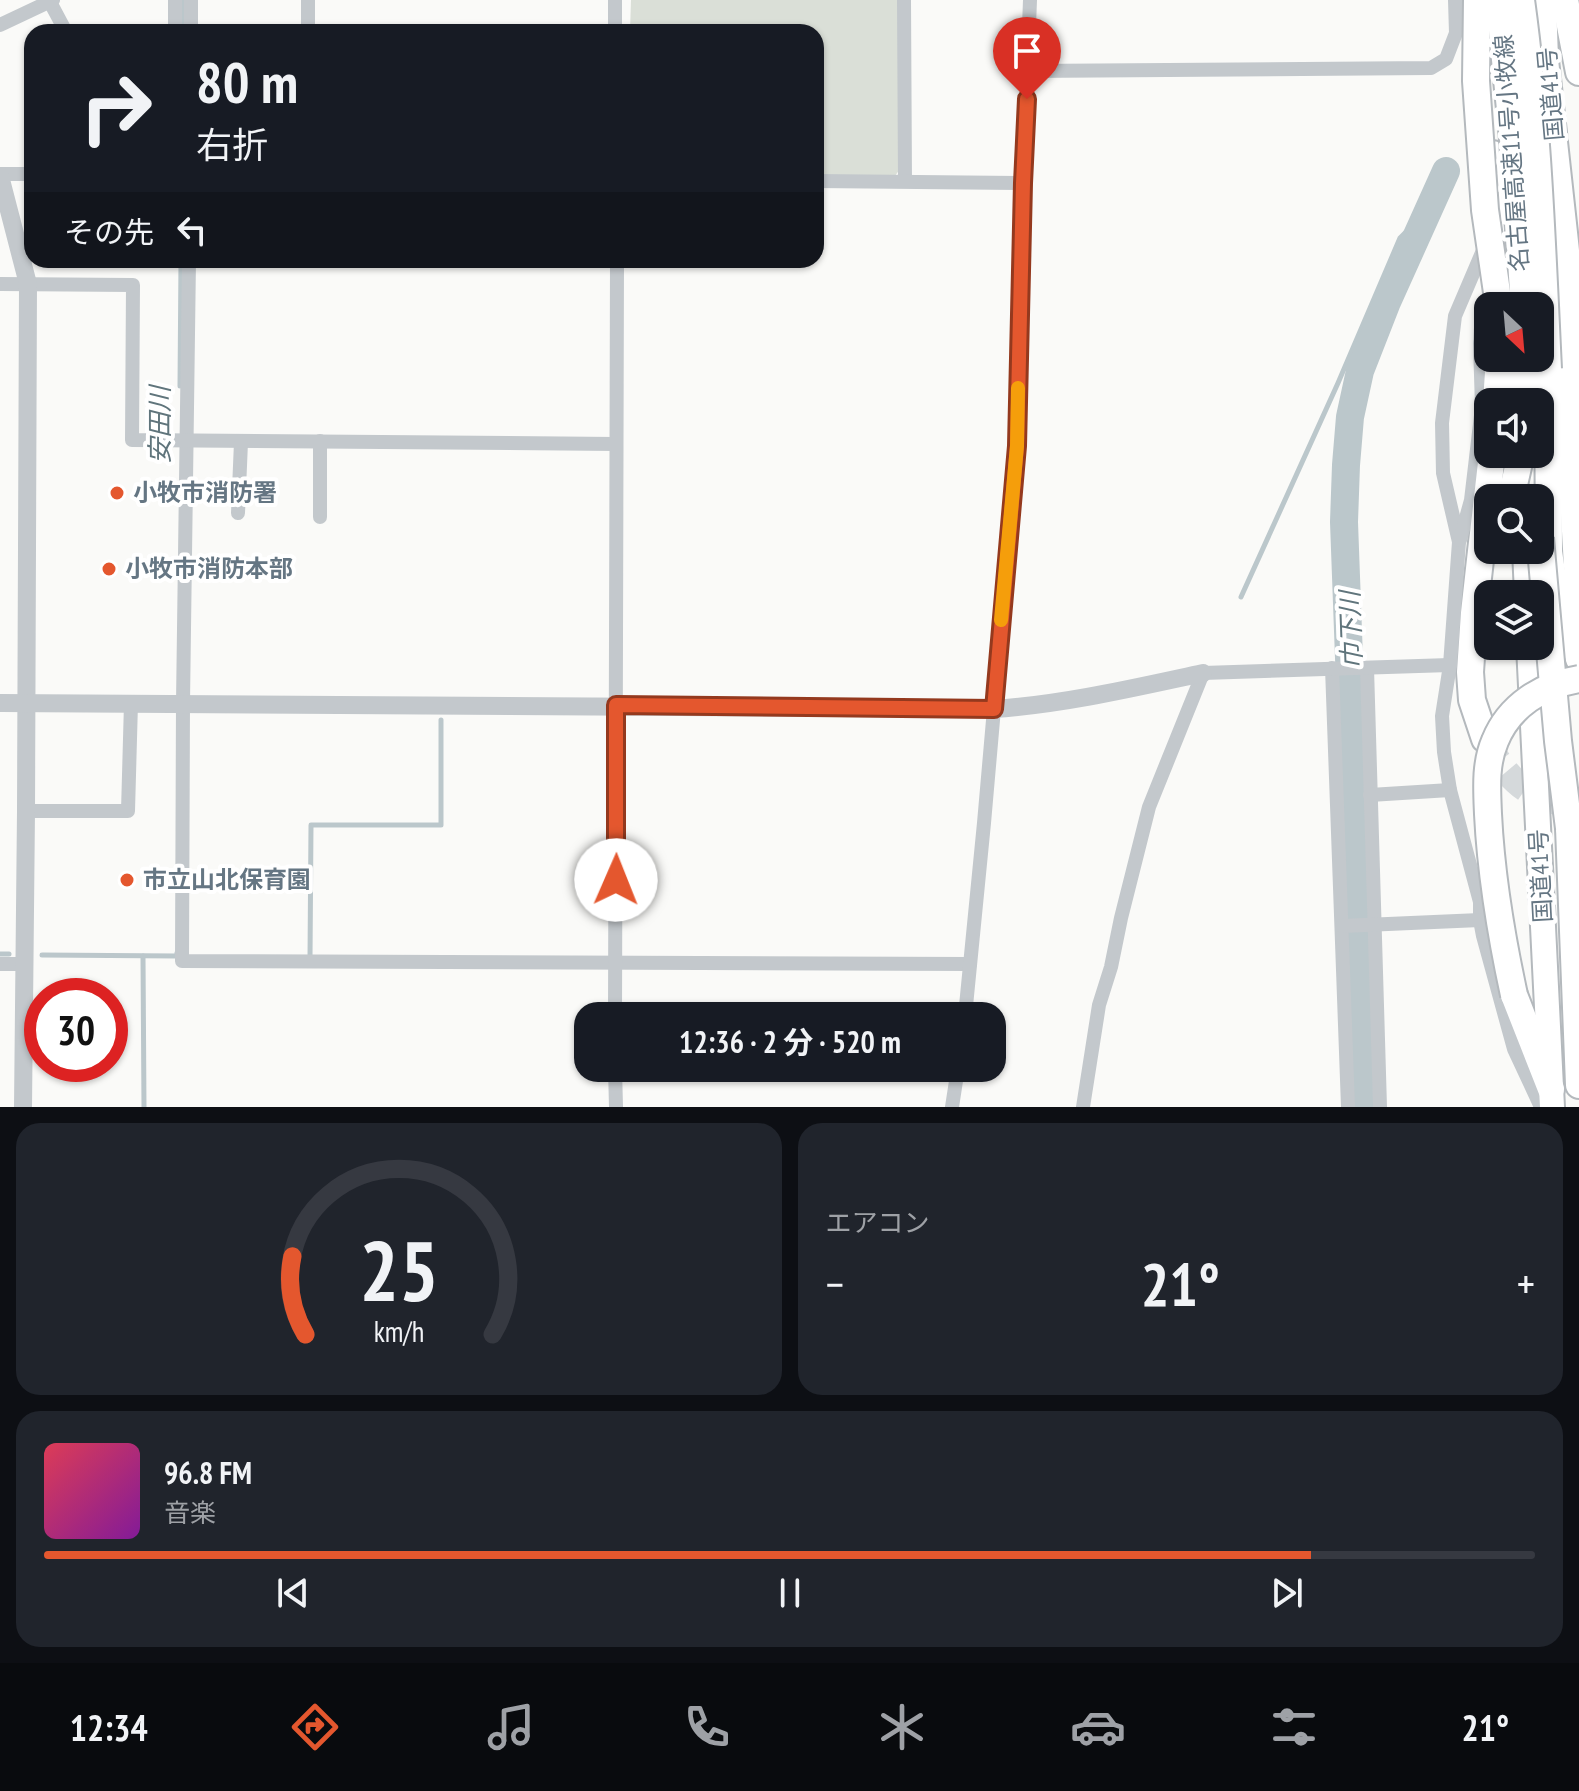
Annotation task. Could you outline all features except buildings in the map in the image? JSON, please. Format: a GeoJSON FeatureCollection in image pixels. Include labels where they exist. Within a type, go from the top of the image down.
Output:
{"type":"FeatureCollection","features":[{"type":"Feature","properties":{"kind":"highway"},"geometry":{"type":"LineString","coordinates":[[1477,0],[1506,292]]}},
{"type":"Feature","properties":{"kind":"highway"},"geometry":{"type":"LineString","coordinates":[[1477,0],[1476,81],[1485,210],[1497,292]]}},
{"type":"Feature","properties":{"kind":"highway","name":"名古屋高速11号小牧線"},"geometry":{"type":"LineString","coordinates":[[1499,0],[1513,139],[1523,292]]}},
{"type":"Feature","properties":{"kind":"highway"},"geometry":{"type":"LineString","coordinates":[[1521,0],[1537,143],[1538,292]]}},
{"type":"Feature","properties":{"kind":"highway","name":"国道41号"},"geometry":{"type":"LineString","coordinates":[[1544,0],[1546,60],[1573,260],[1579,619]]}},
{"type":"Feature","properties":{"kind":"highway"},"geometry":{"type":"LineString","coordinates":[[1565,0],[1579,72]]}},
{"type":"Feature","properties":{"kind":"highway"},"geometry":{"type":"LineString","coordinates":[[1539,372],[1549,552],[1552,572],[1579,659]]}},
{"type":"Feature","properties":{"kind":"highway"},"geometry":{"type":"LineString","coordinates":[[1483,580],[1491,468]]}},
{"type":"Feature","properties":{"kind":"highway"},"geometry":{"type":"LineString","coordinates":[[1542,564],[1569,828],[1579,1085]]}},
{"type":"Feature","properties":{"kind":"highway"},"geometry":{"type":"LineString","coordinates":[[1474,652],[1470,672],[1472,700],[1482,732]]}},
{"type":"Feature","properties":{"kind":"highway","name":"国道41号"},"geometry":{"type":"LineString","coordinates":[[1530,660],[1548,1101]]}},
{"type":"Feature","properties":{"kind":"highway"},"geometry":{"type":"LineString","coordinates":[[1548,1101],[1514,995],[1501,932],[1490,848],[1488,764],[1497,736],[1512,712],[1530,697],[1551,686],[1579,679]]}},
{"type":"Feature","properties":{"kind":"street"},"geometry":{"type":"LineString","coordinates":[[175,0],[175,24]]}},
{"type":"Feature","properties":{"kind":"street"},"geometry":{"type":"LineString","coordinates":[[191,0],[191,24]]}},
{"type":"Feature","properties":{"kind":"street"},"geometry":{"type":"LineString","coordinates":[[308,0],[308,24]]}},
{"type":"Feature","properties":{"kind":"street"},"geometry":{"type":"LineString","coordinates":[[615,0],[615,24]]}},
{"type":"Feature","properties":{"kind":"street"},"geometry":{"type":"LineString","coordinates":[[904,0],[905,181]]}},
{"type":"Feature","properties":{"kind":"street"},"geometry":{"type":"LineString","coordinates":[[966,1002],[1017,446],[1030,0]]}},
{"type":"Feature","properties":{"kind":"street"},"geometry":{"type":"LineString","coordinates":[[1028,71],[1431,68],[1446,59],[1456,33],[1455,0]]}},
{"type":"Feature","properties":{"kind":"street"},"geometry":{"type":"LineString","coordinates":[[0,25],[52,1],[62,24]]}},
{"type":"Feature","properties":{"kind":"street"},"geometry":{"type":"LineString","coordinates":[[23,1107],[28,284],[0,175],[24,174]]}},
{"type":"Feature","properties":{"kind":"street"},"geometry":{"type":"LineString","coordinates":[[824,181],[1023,183]]}},
{"type":"Feature","properties":{"kind":"street"},"geometry":{"type":"LineString","coordinates":[[1459,542],[1443,473],[1445,392],[1455,316],[1499,213]]}},
{"type":"Feature","properties":{"kind":"street"},"geometry":{"type":"LineString","coordinates":[[189,268],[181,440],[182,961],[970,964]]}},
{"type":"Feature","properties":{"kind":"street"},"geometry":{"type":"LineString","coordinates":[[615,1002],[617,268]]}},
{"type":"Feature","properties":{"kind":"street"},"geometry":{"type":"LineString","coordinates":[[0,284],[133,285],[132,440],[616,444]]}},
{"type":"Feature","properties":{"kind":"street"},"geometry":{"type":"LineString","coordinates":[[1486,372],[1471,500],[1459,542],[1450,665],[1442,716],[1444,752],[1450,790],[1480,902],[1480,920],[1514,1049],[1548,1101]]}},
{"type":"Feature","properties":{"kind":"street"},"geometry":{"type":"LineString","coordinates":[[320,441],[320,517]]}},
{"type":"Feature","properties":{"kind":"street"},"geometry":{"type":"LineString","coordinates":[[238,513],[241,442]]}},
{"type":"Feature","properties":{"kind":"street"},"geometry":{"type":"LineString","coordinates":[[0,703],[994,709],[1071,701],[1203,673],[1450,665]]}},
{"type":"Feature","properties":{"kind":"street"},"geometry":{"type":"LineString","coordinates":[[1332,668],[1348,1107]]}},
{"type":"Feature","properties":{"kind":"street"},"geometry":{"type":"LineString","coordinates":[[1367,668],[1380,1107]]}},
{"type":"Feature","properties":{"kind":"street"},"geometry":{"type":"LineString","coordinates":[[1083,1107],[1099,1005],[1149,807],[1203,673]]}},
{"type":"Feature","properties":{"kind":"street"},"geometry":{"type":"LineString","coordinates":[[26,811],[128,811],[131,703]]}},
{"type":"Feature","properties":{"kind":"street"},"geometry":{"type":"LineString","coordinates":[[1370,795],[1450,790]]}},
{"type":"Feature","properties":{"kind":"street"},"geometry":{"type":"LineString","coordinates":[[1342,926],[1480,920]]}},
{"type":"Feature","properties":{"kind":"street"},"geometry":{"type":"LineString","coordinates":[[0,964],[25,964]]}},
{"type":"Feature","properties":{"kind":"street"},"geometry":{"type":"LineString","coordinates":[[615,1082],[616,1107]]}},
{"type":"Feature","properties":{"kind":"street"},"geometry":{"type":"LineString","coordinates":[[952,1107],[956,1082]]}},
{"type":"Feature","properties":{"kind":"shaded area"},"geometry":{"type":"Polygon","coordinates":[[[631,0],[899,0],[900,169],[892,180],[824,177],[824,24],[630,24],[631,0]]]}},
{"type":"Feature","properties":{"kind":"waterway","name":"安田川"},"geometry":{"type":"LineString","coordinates":[[183,0],[183,24]]}},
{"type":"Feature","properties":{"kind":"waterway","name":"巾下川"},"geometry":{"type":"LineString","coordinates":[[1366,1107],[1344,522],[1350,417],[1360,371],[1387,302],[1446,171]]}},
{"type":"Feature","properties":{"kind":"waterway"},"geometry":{"type":"LineString","coordinates":[[1241,597],[1400,238],[1430,208]]}},
{"type":"Feature","properties":{"kind":"waterway","name":"安田川"},"geometry":{"type":"LineString","coordinates":[[180,386],[181,268]]}},
{"type":"Feature","properties":{"kind":"waterway"},"geometry":{"type":"LineString","coordinates":[[308,958],[311,825],[441,825],[441,720]]}},
{"type":"Feature","properties":{"kind":"waterway","name":"安田川"},"geometry":{"type":"LineString","coordinates":[[42,955],[177,956],[177,953]]}},
{"type":"Feature","properties":{"kind":"waterway","name":"安田川"},"geometry":{"type":"LineString","coordinates":[[0,954],[9,954]]}},
{"type":"Feature","properties":{"kind":"waterway"},"geometry":{"type":"LineString","coordinates":[[143,956],[144,1107]]}},
{"type":"Feature","properties":{"kind":"tunnel"},"geometry":{"type":"LineString","coordinates":[[1485,739],[1502,766],[1522,786],[1547,799],[1579,804]]}},
{"type":"Feature","properties":{"kind":"slow traffic"},"geometry":{"type":"LineString","coordinates":[[1001,620],[1017,446],[1018,388]]}},
{"type":"Feature","properties":{"kind":"place","name":"小牧市消防署"},"geometry":{"type":"Point","coordinates":[117,493]}},
{"type":"Feature","properties":{"kind":"place","name":"小牧市消防本部"},"geometry":{"type":"Point","coordinates":[109,569]}},
{"type":"Feature","properties":{"kind":"place","name":"市立山北保育園"},"geometry":{"type":"Point","coordinates":[127,880]}},
{"type":"Feature","properties":{"kind":"route"},"geometry":{"type":"LineString","coordinates":[[616,880],[616,705],[994,709],[1017,446],[1027,99]]}}]}
